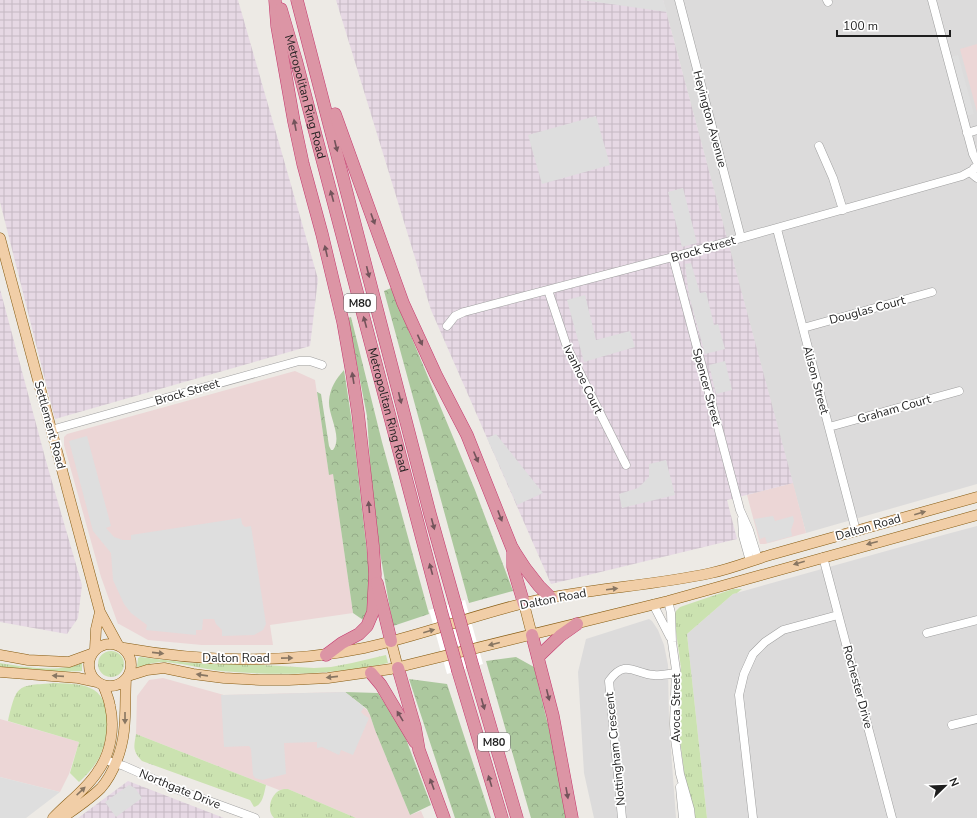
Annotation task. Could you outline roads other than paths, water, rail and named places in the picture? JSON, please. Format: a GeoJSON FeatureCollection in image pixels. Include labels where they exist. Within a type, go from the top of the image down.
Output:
{"type":"FeatureCollection","features":[{"type":"Feature","properties":{"kind":"highway"},"geometry":{"type":"LineString","coordinates":[[275,0],[277,26],[294,122],[303,164],[322,234],[343,322],[352,372],[365,469],[375,574],[373,612],[367,626],[359,634],[342,643],[326,655]]}},
{"type":"Feature","properties":{"kind":"highway","name":"Metropolitan Ring Road"},"geometry":{"type":"LineString","coordinates":[[278,0],[296,60],[440,607],[502,818]]}},
{"type":"Feature","properties":{"kind":"highway","name":"Metropolitan Ring Road"},"geometry":{"type":"LineString","coordinates":[[297,0],[426,499],[472,667],[517,818]]}},
{"type":"Feature","properties":{"kind":"highway"},"geometry":{"type":"LineString","coordinates":[[311,51],[403,303],[436,375],[467,435],[512,548],[539,586],[551,598]]}},
{"type":"Feature","properties":{"kind":"highway"},"geometry":{"type":"LineString","coordinates":[[512,548],[513,567],[524,604]]}},
{"type":"Feature","properties":{"kind":"highway"},"geometry":{"type":"LineString","coordinates":[[375,574],[391,641]]}},
{"type":"Feature","properties":{"kind":"highway"},"geometry":{"type":"LineString","coordinates":[[538,657],[560,636],[577,624]]}},
{"type":"Feature","properties":{"kind":"highway"},"geometry":{"type":"LineString","coordinates":[[532,635],[553,716],[572,818]]}},
{"type":"Feature","properties":{"kind":"highway"},"geometry":{"type":"LineString","coordinates":[[398,668],[415,727],[419,750]]}},
{"type":"Feature","properties":{"kind":"highway"},"geometry":{"type":"LineString","coordinates":[[371,673],[381,685],[419,750],[444,818]]}},
{"type":"Feature","properties":{"kind":"main road","name":"Settlement Road"},"geometry":{"type":"LineString","coordinates":[[0,238],[100,612],[121,646]]}},
{"type":"Feature","properties":{"kind":"main road","name":"Dalton Road"},"geometry":{"type":"LineString","coordinates":[[121,646],[149,652],[212,658],[307,657],[326,655],[391,641],[524,604],[551,598],[664,582],[712,573],[977,497]]}},
{"type":"Feature","properties":{"kind":"main road","name":"Dalton Road"},"geometry":{"type":"LineString","coordinates":[[127,677],[147,670],[164,668],[209,676],[260,680],[328,678],[398,668],[668,601],[977,515]]}},
{"type":"Feature","properties":{"kind":"main road","name":"Spencer Street"},"geometry":{"type":"LineString","coordinates":[[754,560],[758,575]]}},
{"type":"Feature","properties":{"kind":"main road"},"geometry":{"type":"LineString","coordinates":[[524,604],[532,635]]}},
{"type":"Feature","properties":{"kind":"main road","name":"Settlement Road"},"geometry":{"type":"LineString","coordinates":[[93,652],[100,612]]}},
{"type":"Feature","properties":{"kind":"main road"},"geometry":{"type":"LineString","coordinates":[[391,641],[398,668]]}},
{"type":"Feature","properties":{"kind":"main road"},"geometry":{"type":"LineString","coordinates":[[0,655],[34,660],[69,662],[93,652],[106,643],[121,646],[131,659],[131,668],[127,677],[124,731],[115,763],[106,781],[100,788],[62,818]]}},
{"type":"Feature","properties":{"kind":"main road"},"geometry":{"type":"LineString","coordinates":[[53,818],[98,772],[105,760],[109,744],[112,727],[110,706],[100,683],[91,675],[88,667],[93,652]]}},
{"type":"Feature","properties":{"kind":"main road"},"geometry":{"type":"LineString","coordinates":[[0,672],[78,678],[116,685],[127,677]]}},
{"type":"Feature","properties":{"kind":"street","name":"Heyington Avenue"},"geometry":{"type":"LineString","coordinates":[[679,0],[741,238]]}},
{"type":"Feature","properties":{"kind":"street"},"geometry":{"type":"LineString","coordinates":[[932,0],[967,133],[975,170]]}},
{"type":"Feature","properties":{"kind":"street"},"geometry":{"type":"LineString","coordinates":[[967,133],[977,130]]}},
{"type":"Feature","properties":{"kind":"street"},"geometry":{"type":"LineString","coordinates":[[819,146],[833,178],[843,210]]}},
{"type":"Feature","properties":{"kind":"street","name":"Brock Street"},"geometry":{"type":"LineString","coordinates":[[447,326],[455,316],[464,312],[777,229],[962,176],[975,170]]}},
{"type":"Feature","properties":{"kind":"street","name":"Alison Street"},"geometry":{"type":"LineString","coordinates":[[777,229],[856,531]]}},
{"type":"Feature","properties":{"kind":"street","name":"Spencer Street"},"geometry":{"type":"LineString","coordinates":[[673,257],[742,516],[749,530],[754,560]]}},
{"type":"Feature","properties":{"kind":"street","name":"Ivanhoe Court"},"geometry":{"type":"LineString","coordinates":[[548,290],[566,347],[626,465]]}},
{"type":"Feature","properties":{"kind":"street","name":"Douglas Court"},"geometry":{"type":"LineString","coordinates":[[803,328],[932,292]]}},
{"type":"Feature","properties":{"kind":"street","name":"Brock Street"},"geometry":{"type":"LineString","coordinates":[[52,430],[299,361],[310,361],[322,365]]}},
{"type":"Feature","properties":{"kind":"street","name":"Graham Court"},"geometry":{"type":"LineString","coordinates":[[829,428],[959,391]]}},
{"type":"Feature","properties":{"kind":"street","name":"Rochester Drive"},"geometry":{"type":"LineString","coordinates":[[823,557],[892,818]]}},
{"type":"Feature","properties":{"kind":"street","name":"Avoca Street"},"geometry":{"type":"LineString","coordinates":[[668,601],[671,612],[672,642],[676,672],[674,724],[680,774],[683,818]]}},
{"type":"Feature","properties":{"kind":"street","name":"Avoca Street"},"geometry":{"type":"LineString","coordinates":[[653,604],[672,642]]}},
{"type":"Feature","properties":{"kind":"street"},"geometry":{"type":"LineString","coordinates":[[754,818],[739,695],[744,674],[754,654],[764,642],[783,630],[838,615]]}},
{"type":"Feature","properties":{"kind":"street"},"geometry":{"type":"LineString","coordinates":[[927,633],[977,620]]}},
{"type":"Feature","properties":{"kind":"street","name":"Nottingham Crescent"},"geometry":{"type":"LineString","coordinates":[[622,818],[609,681],[616,672],[628,668],[654,675],[676,672]]}},
{"type":"Feature","properties":{"kind":"street"},"geometry":{"type":"LineString","coordinates":[[952,725],[977,719]]}},
{"type":"Feature","properties":{"kind":"street","name":"Northgate Drive"},"geometry":{"type":"LineString","coordinates":[[105,760],[176,789],[255,818]]}},
{"type":"Feature","properties":{"kind":"street","name":"Avoca Street"},"geometry":{"type":"LineString","coordinates":[[680,774],[690,809],[691,818]]}}]}
